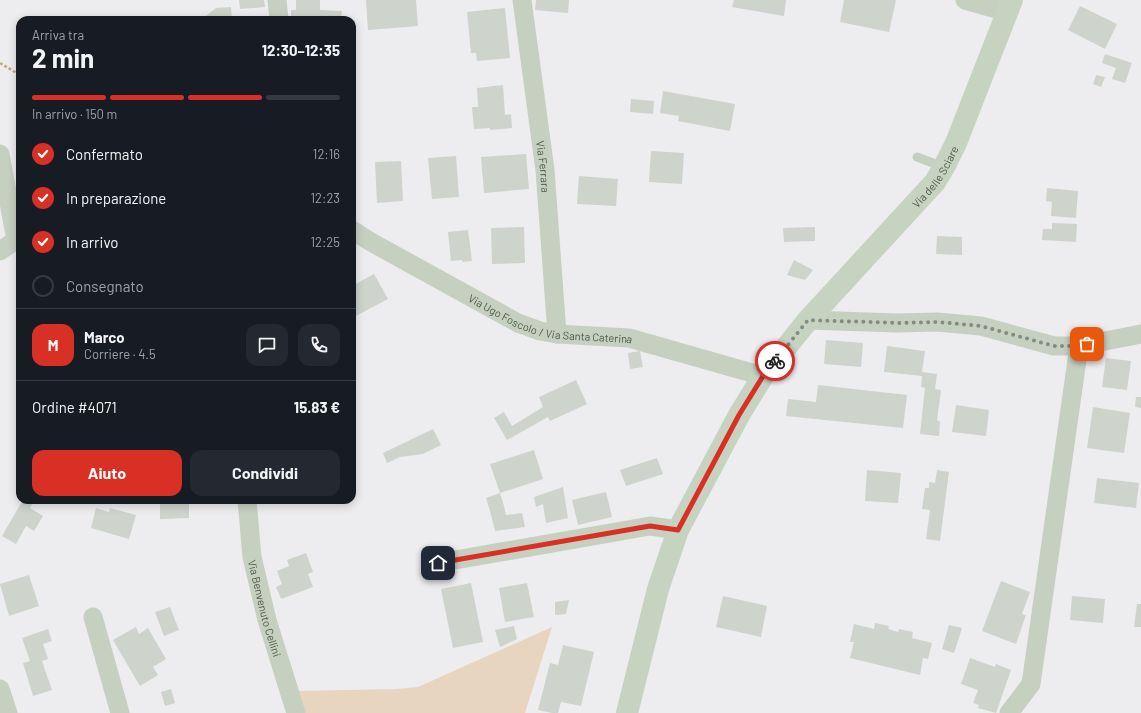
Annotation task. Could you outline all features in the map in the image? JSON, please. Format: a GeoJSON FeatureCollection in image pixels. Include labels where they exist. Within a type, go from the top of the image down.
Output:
{"type":"FeatureCollection","features":[{"type":"Feature","properties":{"kind":"street"},"geometry":{"type":"LineString","coordinates":[[277,0],[279,16]]}},
{"type":"Feature","properties":{"kind":"street","name":"Via Ferrara"},"geometry":{"type":"LineString","coordinates":[[522,0],[545,170],[557,334]]}},
{"type":"Feature","properties":{"kind":"street"},"geometry":{"type":"LineString","coordinates":[[965,0],[1010,6]]}},
{"type":"Feature","properties":{"kind":"street","name":"Via delle Sciare"},"geometry":{"type":"LineString","coordinates":[[627,713],[658,589],[678,530],[739,415],[763,376],[808,320],[935,182],[956,143],[1010,6]]}},
{"type":"Feature","properties":{"kind":"street"},"geometry":{"type":"LineString","coordinates":[[0,154],[16,236]]}},
{"type":"Feature","properties":{"kind":"street","name":"Via Ugo Foscolo / Via Santa Caterina"},"geometry":{"type":"LineString","coordinates":[[356,233],[518,323],[540,331],[557,334],[629,338],[763,376]]}},
{"type":"Feature","properties":{"kind":"street"},"geometry":{"type":"LineString","coordinates":[[0,251],[16,247]]}},
{"type":"Feature","properties":{"kind":"street"},"geometry":{"type":"LineString","coordinates":[[808,320],[897,323],[938,322],[981,326],[1054,346],[1079,346],[1141,334]]}},
{"type":"Feature","properties":{"kind":"street"},"geometry":{"type":"LineString","coordinates":[[1009,713],[1031,684],[1079,346]]}},
{"type":"Feature","properties":{"kind":"street","name":"Via Benvenuto Cellini"},"geometry":{"type":"LineString","coordinates":[[247,504],[254,564],[267,620],[296,713]]}},
{"type":"Feature","properties":{"kind":"street"},"geometry":{"type":"LineString","coordinates":[[438,563],[650,526],[678,530]]}},
{"type":"Feature","properties":{"kind":"street"},"geometry":{"type":"LineString","coordinates":[[93,617],[120,713]]}},
{"type":"Feature","properties":{"kind":"street"},"geometry":{"type":"LineString","coordinates":[[0,689],[8,713]]}},
{"type":"Feature","properties":{"kind":"lane"},"geometry":{"type":"LineString","coordinates":[[917,156],[944,167]]}},
{"type":"Feature","properties":{"kind":"path"},"geometry":{"type":"LineString","coordinates":[[0,63],[16,73]]}},
{"type":"Feature","properties":{"kind":"shaded area"},"geometry":{"type":"Polygon","coordinates":[[[552,627],[525,713],[304,713],[296,691],[397,689],[418,687],[552,627]]]}},
{"type":"Feature","properties":{"kind":"building"},"geometry":{"type":"Polygon","coordinates":[[[239,0],[264,0],[265,7],[240,9],[239,0]]]}},
{"type":"Feature","properties":{"kind":"building"},"geometry":{"type":"Polygon","coordinates":[[[296,0],[320,0],[320,10],[342,11],[341,16],[291,16],[291,10],[296,10],[296,0]]]}},
{"type":"Feature","properties":{"kind":"building"},"geometry":{"type":"Polygon","coordinates":[[[366,0],[416,0],[418,26],[368,30],[366,0]]]}},
{"type":"Feature","properties":{"kind":"building"},"geometry":{"type":"Polygon","coordinates":[[[536,0],[569,0],[568,13],[535,10],[536,0]]]}},
{"type":"Feature","properties":{"kind":"building"},"geometry":{"type":"Polygon","coordinates":[[[734,0],[786,0],[784,16],[732,7],[734,0]]]}},
{"type":"Feature","properties":{"kind":"building"},"geometry":{"type":"Polygon","coordinates":[[[844,0],[896,0],[889,32],[840,22],[844,0]]]}},
{"type":"Feature","properties":{"kind":"building"},"geometry":{"type":"Polygon","coordinates":[[[1080,6],[1117,24],[1105,49],[1068,30],[1080,6]]]}},
{"type":"Feature","properties":{"kind":"building"},"geometry":{"type":"Polygon","coordinates":[[[231,7],[232,16],[206,16],[216,8],[231,7]]]}},
{"type":"Feature","properties":{"kind":"building"},"geometry":{"type":"Polygon","coordinates":[[[505,8],[510,58],[477,61],[476,53],[471,53],[467,12],[505,8]]]}},
{"type":"Feature","properties":{"kind":"building"},"geometry":{"type":"Polygon","coordinates":[[[1105,54],[1132,63],[1125,83],[1112,79],[1116,68],[1102,63],[1105,54]]]}},
{"type":"Feature","properties":{"kind":"building"},"geometry":{"type":"Polygon","coordinates":[[[1096,75],[1105,77],[1101,87],[1093,84],[1096,75]]]}},
{"type":"Feature","properties":{"kind":"building"},"geometry":{"type":"Polygon","coordinates":[[[503,85],[505,115],[511,114],[512,128],[490,130],[490,128],[474,129],[472,107],[478,107],[477,88],[503,85]]]}},
{"type":"Feature","properties":{"kind":"building"},"geometry":{"type":"Polygon","coordinates":[[[663,91],[735,104],[730,131],[678,121],[679,116],[660,113],[663,91]]]}},
{"type":"Feature","properties":{"kind":"building"},"geometry":{"type":"Polygon","coordinates":[[[631,99],[654,101],[653,114],[630,112],[631,99]]]}},
{"type":"Feature","properties":{"kind":"building"},"geometry":{"type":"Polygon","coordinates":[[[651,151],[684,153],[682,184],[649,182],[651,151]]]}},
{"type":"Feature","properties":{"kind":"building"},"geometry":{"type":"Polygon","coordinates":[[[526,154],[529,189],[484,193],[481,157],[526,154]]]}},
{"type":"Feature","properties":{"kind":"building"},"geometry":{"type":"Polygon","coordinates":[[[456,156],[459,197],[432,199],[428,158],[456,156]]]}},
{"type":"Feature","properties":{"kind":"building"},"geometry":{"type":"Polygon","coordinates":[[[401,161],[403,201],[377,203],[375,162],[401,161]]]}},
{"type":"Feature","properties":{"kind":"building"},"geometry":{"type":"Polygon","coordinates":[[[579,176],[618,179],[616,206],[577,204],[579,176]]]}},
{"type":"Feature","properties":{"kind":"building"},"geometry":{"type":"Polygon","coordinates":[[[1047,188],[1078,191],[1076,218],[1051,216],[1052,202],[1046,201],[1047,188]]]}},
{"type":"Feature","properties":{"kind":"building"},"geometry":{"type":"Polygon","coordinates":[[[1052,223],[1077,224],[1076,242],[1042,240],[1043,229],[1052,229],[1052,223]]]}},
{"type":"Feature","properties":{"kind":"building"},"geometry":{"type":"Polygon","coordinates":[[[524,227],[525,263],[492,264],[491,228],[524,227]]]}},
{"type":"Feature","properties":{"kind":"building"},"geometry":{"type":"Polygon","coordinates":[[[815,227],[815,241],[784,242],[783,228],[815,227]]]}},
{"type":"Feature","properties":{"kind":"building"},"geometry":{"type":"Polygon","coordinates":[[[468,230],[472,261],[451,261],[448,232],[468,230]]]}},
{"type":"Feature","properties":{"kind":"building"},"geometry":{"type":"Polygon","coordinates":[[[937,236],[962,237],[962,255],[936,254],[937,236]]]}},
{"type":"Feature","properties":{"kind":"building"},"geometry":{"type":"Polygon","coordinates":[[[794,260],[813,270],[805,280],[787,275],[794,260]]]}},
{"type":"Feature","properties":{"kind":"building"},"geometry":{"type":"Polygon","coordinates":[[[374,274],[388,299],[356,316],[356,284],[374,274]]]}},
{"type":"Feature","properties":{"kind":"building"},"geometry":{"type":"Polygon","coordinates":[[[826,340],[863,343],[861,367],[824,364],[826,340]]]}},
{"type":"Feature","properties":{"kind":"building"},"geometry":{"type":"Polygon","coordinates":[[[887,346],[925,351],[922,372],[937,374],[935,389],[941,390],[937,421],[940,421],[939,436],[920,434],[925,388],[921,387],[922,376],[884,372],[887,346]]]}},
{"type":"Feature","properties":{"kind":"building"},"geometry":{"type":"Polygon","coordinates":[[[640,351],[643,367],[630,369],[628,353],[640,351]]]}},
{"type":"Feature","properties":{"kind":"building"},"geometry":{"type":"Polygon","coordinates":[[[1106,358],[1131,361],[1127,390],[1102,387],[1106,358]]]}},
{"type":"Feature","properties":{"kind":"building"},"geometry":{"type":"Polygon","coordinates":[[[576,380],[587,404],[550,421],[548,417],[507,440],[494,418],[504,412],[512,426],[543,407],[539,397],[576,380]]]}},
{"type":"Feature","properties":{"kind":"building"},"geometry":{"type":"Polygon","coordinates":[[[818,385],[907,395],[903,428],[786,416],[788,399],[816,402],[818,385]]]}},
{"type":"Feature","properties":{"kind":"building"},"geometry":{"type":"Polygon","coordinates":[[[1136,397],[1141,397],[1141,408],[1135,407],[1136,397]]]}},
{"type":"Feature","properties":{"kind":"building"},"geometry":{"type":"Polygon","coordinates":[[[956,405],[989,410],[986,436],[952,432],[956,405]]]}},
{"type":"Feature","properties":{"kind":"building"},"geometry":{"type":"Polygon","coordinates":[[[1093,407],[1130,413],[1124,453],[1087,448],[1093,407]]]}},
{"type":"Feature","properties":{"kind":"building"},"geometry":{"type":"Polygon","coordinates":[[[433,429],[441,445],[423,454],[400,457],[387,463],[383,453],[433,429]]]}},
{"type":"Feature","properties":{"kind":"building"},"geometry":{"type":"Polygon","coordinates":[[[534,450],[543,479],[500,493],[490,464],[534,450]]]}},
{"type":"Feature","properties":{"kind":"building"},"geometry":{"type":"Polygon","coordinates":[[[657,458],[663,474],[626,486],[620,470],[657,458]]]}},
{"type":"Feature","properties":{"kind":"building"},"geometry":{"type":"Polygon","coordinates":[[[867,470],[901,473],[898,503],[865,501],[867,470]]]}},
{"type":"Feature","properties":{"kind":"building"},"geometry":{"type":"Polygon","coordinates":[[[937,470],[949,472],[940,541],[926,539],[930,510],[922,509],[925,488],[929,488],[929,482],[935,483],[937,470]]]}},
{"type":"Feature","properties":{"kind":"building"},"geometry":{"type":"Polygon","coordinates":[[[1097,478],[1139,483],[1136,508],[1094,503],[1097,478]]]}},
{"type":"Feature","properties":{"kind":"building"},"geometry":{"type":"Polygon","coordinates":[[[563,487],[568,518],[546,523],[543,504],[536,507],[534,497],[563,487]]]}},
{"type":"Feature","properties":{"kind":"building"},"geometry":{"type":"Polygon","coordinates":[[[606,492],[612,517],[578,525],[572,500],[606,492]]]}},
{"type":"Feature","properties":{"kind":"building"},"geometry":{"type":"Polygon","coordinates":[[[500,493],[506,515],[522,513],[525,527],[495,531],[486,498],[500,493]]]}},
{"type":"Feature","properties":{"kind":"building"},"geometry":{"type":"Polygon","coordinates":[[[21,504],[32,504],[30,508],[43,516],[34,531],[26,526],[16,544],[2,536],[21,504]]]}},
{"type":"Feature","properties":{"kind":"building"},"geometry":{"type":"Polygon","coordinates":[[[160,504],[189,504],[189,518],[160,519],[160,504]]]}},
{"type":"Feature","properties":{"kind":"building"},"geometry":{"type":"Polygon","coordinates":[[[96,508],[109,512],[110,508],[136,515],[129,539],[91,528],[96,508]]]}},
{"type":"Feature","properties":{"kind":"building"},"geometry":{"type":"Polygon","coordinates":[[[306,553],[313,572],[308,574],[313,587],[281,599],[276,587],[282,584],[277,571],[289,566],[287,560],[306,553]]]}},
{"type":"Feature","properties":{"kind":"building"},"geometry":{"type":"Polygon","coordinates":[[[29,575],[39,606],[9,616],[0,584],[29,575]]]}},
{"type":"Feature","properties":{"kind":"building"},"geometry":{"type":"Polygon","coordinates":[[[1001,581],[1030,592],[1022,614],[1026,615],[1016,644],[982,631],[1001,581]]]}},
{"type":"Feature","properties":{"kind":"building"},"geometry":{"type":"Polygon","coordinates":[[[471,583],[483,642],[453,648],[441,589],[471,583]]]}},
{"type":"Feature","properties":{"kind":"building"},"geometry":{"type":"Polygon","coordinates":[[[527,583],[534,617],[505,622],[499,588],[527,583]]]}},
{"type":"Feature","properties":{"kind":"building"},"geometry":{"type":"Polygon","coordinates":[[[723,596],[767,606],[761,637],[716,627],[723,596]]]}},
{"type":"Feature","properties":{"kind":"building"},"geometry":{"type":"Polygon","coordinates":[[[1072,596],[1105,599],[1103,623],[1070,620],[1072,596]]]}},
{"type":"Feature","properties":{"kind":"building"},"geometry":{"type":"Polygon","coordinates":[[[569,600],[566,614],[555,615],[555,602],[569,600]]]}},
{"type":"Feature","properties":{"kind":"building"},"geometry":{"type":"Polygon","coordinates":[[[1137,604],[1141,604],[1141,627],[1134,627],[1137,604]]]}},
{"type":"Feature","properties":{"kind":"building"},"geometry":{"type":"Polygon","coordinates":[[[170,607],[179,630],[164,636],[155,612],[170,607]]]}},
{"type":"Feature","properties":{"kind":"building"},"geometry":{"type":"Polygon","coordinates":[[[875,623],[889,626],[888,629],[898,632],[899,629],[913,632],[912,638],[932,643],[928,659],[923,658],[920,675],[850,658],[854,642],[850,642],[854,624],[874,629],[875,623]]]}},
{"type":"Feature","properties":{"kind":"building"},"geometry":{"type":"Polygon","coordinates":[[[949,625],[962,628],[954,653],[942,649],[949,625]]]}},
{"type":"Feature","properties":{"kind":"building"},"geometry":{"type":"Polygon","coordinates":[[[514,626],[517,639],[500,647],[495,630],[514,626]]]}},
{"type":"Feature","properties":{"kind":"building"},"geometry":{"type":"Polygon","coordinates":[[[136,627],[139,634],[148,628],[166,659],[153,667],[158,675],[140,686],[113,640],[136,627]]]}},
{"type":"Feature","properties":{"kind":"building"},"geometry":{"type":"Polygon","coordinates":[[[48,629],[52,641],[43,644],[48,659],[42,661],[52,690],[33,696],[23,663],[30,661],[22,638],[48,629]]]}},
{"type":"Feature","properties":{"kind":"building"},"geometry":{"type":"Polygon","coordinates":[[[563,645],[594,652],[581,706],[561,702],[558,713],[538,710],[550,663],[558,665],[563,645]]]}},
{"type":"Feature","properties":{"kind":"building"},"geometry":{"type":"Polygon","coordinates":[[[970,658],[995,667],[996,664],[1011,670],[996,713],[978,708],[979,705],[973,703],[978,690],[961,684],[970,658]]]}},
{"type":"Feature","properties":{"kind":"building"},"geometry":{"type":"Polygon","coordinates":[[[171,689],[175,703],[165,706],[161,692],[171,689]]]}},
{"type":"Feature","properties":{"kind":"way so far"},"geometry":{"type":"LineString","coordinates":[[775,361],[808,320],[897,323],[938,322],[981,326],[1054,346],[1079,346],[1087,344]]}},
{"type":"Feature","properties":{"kind":"route"},"geometry":{"type":"LineString","coordinates":[[438,563],[650,526],[678,530],[739,415],[763,376],[775,361]]}}]}
